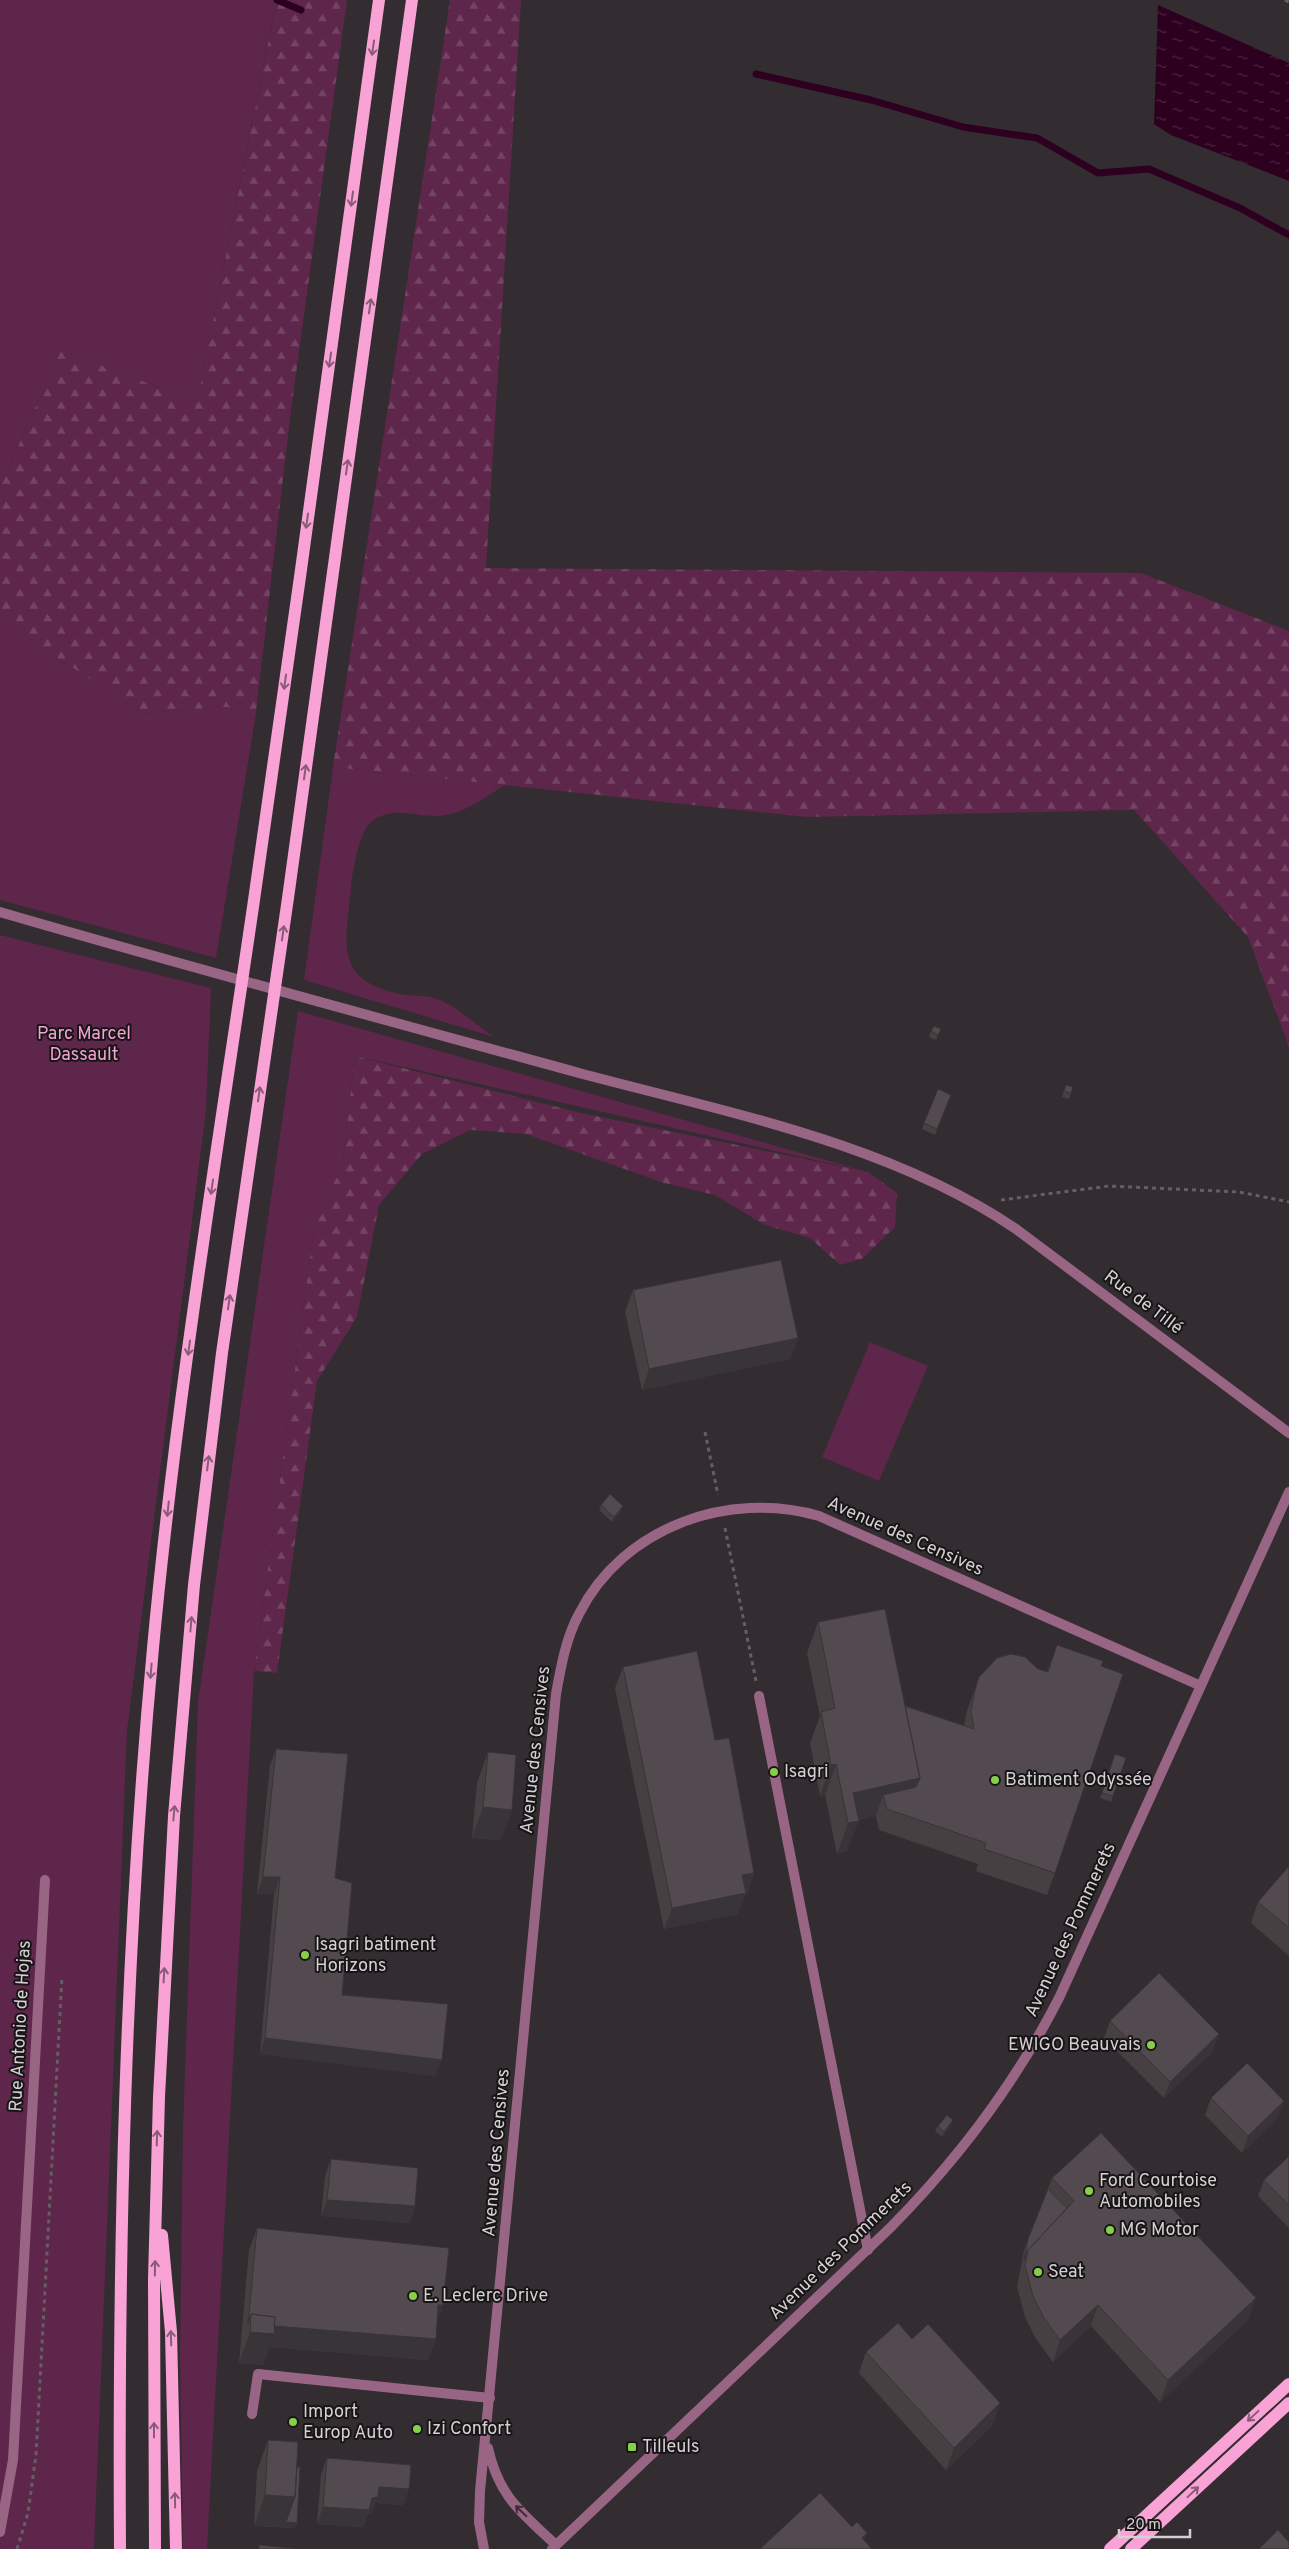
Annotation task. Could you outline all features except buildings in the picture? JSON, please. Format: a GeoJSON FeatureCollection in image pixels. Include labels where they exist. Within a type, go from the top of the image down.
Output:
{"type":"FeatureCollection","features":[{"type":"Feature","properties":{"kind":"main road"},"geometry":{"type":"LineString","coordinates":[[120,2549],[120,2241],[125,2069],[138,1833],[153,1644],[194,1312],[260,860],[379,0]]}},
{"type":"Feature","properties":{"kind":"main road"},"geometry":{"type":"LineString","coordinates":[[155,2549],[156,2186],[162,2002],[174,1816],[195,1575],[210,1440],[412,0]]}},
{"type":"Feature","properties":{"kind":"main road"},"geometry":{"type":"LineString","coordinates":[[156,2186],[169,2292],[176,2549]]}},
{"type":"Feature","properties":{"kind":"main road"},"geometry":{"type":"LineString","coordinates":[[1110,2549],[1289,2384]]}},
{"type":"Feature","properties":{"kind":"main road"},"geometry":{"type":"LineString","coordinates":[[1131,2549],[1289,2403]]}},
{"type":"Feature","properties":{"kind":"main road"},"geometry":{"type":"LineString","coordinates":[[112,2549],[120,2476]]}},
{"type":"Feature","properties":{"kind":"street","name":"Rue de Tillé"},"geometry":{"type":"LineString","coordinates":[[0,912],[170,961],[824,1140],[920,1175],[975,1203],[1036,1243],[1289,1432]]}},
{"type":"Feature","properties":{"kind":"street","name":"Avenue des Pommerets"},"geometry":{"type":"LineString","coordinates":[[554,2547],[868,2250],[916,2202],[973,2136],[1035,2044],[1059,1998],[1289,1492]]}},
{"type":"Feature","properties":{"kind":"street","name":"Avenue des Censives"},"geometry":{"type":"LineString","coordinates":[[484,2549],[479,2506],[556,1694],[565,1652],[579,1614],[590,1596],[614,1566],[635,1549],[664,1530],[682,1522],[721,1510],[764,1506],[800,1511],[818,1516],[1201,1686]]}},
{"type":"Feature","properties":{"kind":"street"},"geometry":{"type":"LineString","coordinates":[[759,1696],[868,2250]]}},
{"type":"Feature","properties":{"kind":"street","name":"Rue Antonio de Hojas"},"geometry":{"type":"LineString","coordinates":[[0,2532],[13,2460],[45,1880]]}},
{"type":"Feature","properties":{"kind":"street"},"geometry":{"type":"LineString","coordinates":[[252,2414],[258,2374],[490,2398]]}},
{"type":"Feature","properties":{"kind":"street","name":"Avenue des Censives"},"geometry":{"type":"LineString","coordinates":[[486,2440],[493,2471],[507,2496],[554,2547]]}},
{"type":"Feature","properties":{"kind":"path"},"geometry":{"type":"LineString","coordinates":[[1285,0],[1289,2]]}},
{"type":"Feature","properties":{"kind":"path"},"geometry":{"type":"LineString","coordinates":[[975,1203],[1109,1186],[1239,1192],[1289,1202]]}},
{"type":"Feature","properties":{"kind":"path"},"geometry":{"type":"LineString","coordinates":[[705,1432],[759,1696]]}},
{"type":"Feature","properties":{"kind":"path"},"geometry":{"type":"LineString","coordinates":[[18,2549],[30,2505],[36,2454],[62,1976]]}},
{"type":"Feature","properties":{"kind":"green space"},"geometry":{"type":"Polygon","coordinates":[[[0,0],[259,0],[275,7],[197,402],[61,350],[0,487],[0,0]]]}},
{"type":"Feature","properties":{"kind":"green space"},"geometry":{"type":"Polygon","coordinates":[[[259,0],[347,0],[290,418],[255,720],[228,707],[142,713],[47,651],[0,617],[0,487],[61,350],[197,402],[275,8],[259,0]]]}},
{"type":"Feature","properties":{"kind":"green space"},"geometry":{"type":"Polygon","coordinates":[[[450,0],[521,0],[486,568],[1141,573],[1289,631],[1289,1047],[1248,937],[1134,810],[807,817],[333,767],[450,0]]]}},
{"type":"Feature","properties":{"kind":"green space"},"geometry":{"type":"Polygon","coordinates":[[[0,617],[47,651],[142,713],[228,707],[255,720],[216,958],[0,900],[0,617]]]}},
{"type":"Feature","properties":{"kind":"green space"},"geometry":{"type":"Polygon","coordinates":[[[333,767],[505,785],[456,813],[428,816],[395,813],[379,817],[371,822],[363,834],[357,853],[347,928],[349,958],[355,971],[365,981],[381,989],[404,995],[426,996],[442,1001],[494,1037],[304,980],[333,767]]]}},
{"type":"Feature","properties":{"kind":"green space","name":"Parc Marcel Dassault"},"geometry":{"type":"Polygon","coordinates":[[[0,935],[211,988],[206,1111],[127,1731],[94,2549],[0,2549],[0,935]]]}},
{"type":"Feature","properties":{"kind":"green space"},"geometry":{"type":"Polygon","coordinates":[[[298,1011],[868,1172],[355,1056],[342,1168],[316,1215],[254,1671],[207,2549],[183,2549],[180,2354],[183,2128],[198,1702],[298,1011]]]}},
{"type":"Feature","properties":{"kind":"green space"},"geometry":{"type":"Polygon","coordinates":[[[355,1056],[581,1113],[868,1172],[897,1193],[895,1227],[862,1259],[840,1265],[810,1238],[765,1225],[715,1195],[664,1183],[526,1134],[470,1130],[422,1154],[379,1205],[357,1317],[317,1381],[277,1673],[254,1671],[316,1215],[342,1168],[355,1056]]]}},
{"type":"Feature","properties":{"kind":"green space"},"geometry":{"type":"Polygon","coordinates":[[[870,1342],[928,1366],[879,1481],[822,1457],[870,1342]]]}},
{"type":"Feature","properties":{"kind":"water"},"geometry":{"type":"Polygon","coordinates":[[[1158,5],[1289,63],[1289,181],[1171,135],[1154,124],[1158,5]]]}},
{"type":"Feature","properties":{"kind":"waterway"},"geometry":{"type":"LineString","coordinates":[[277,0],[301,10]]}},
{"type":"Feature","properties":{"kind":"waterway"},"geometry":{"type":"LineString","coordinates":[[756,74],[871,100],[963,127],[1037,138],[1098,173],[1149,169],[1240,208],[1289,235]]}},
{"type":"Feature","properties":{"kind":"place","name":"Isagri"},"geometry":{"type":"Point","coordinates":[774,1772]}},
{"type":"Feature","properties":{"kind":"place","name":"Batiment Odyssée"},"geometry":{"type":"Point","coordinates":[995,1780]}},
{"type":"Feature","properties":{"kind":"place","name":"Isagri batiment Horizons"},"geometry":{"type":"Point","coordinates":[305,1955]}},
{"type":"Feature","properties":{"kind":"place","name":"EWIGO Beauvais"},"geometry":{"type":"Point","coordinates":[1151,2045]}},
{"type":"Feature","properties":{"kind":"place","name":"Ford Courtoise Automobiles"},"geometry":{"type":"Point","coordinates":[1089,2191]}},
{"type":"Feature","properties":{"kind":"place","name":"MG Motor"},"geometry":{"type":"Point","coordinates":[1110,2230]}},
{"type":"Feature","properties":{"kind":"place","name":"Seat"},"geometry":{"type":"Point","coordinates":[1038,2272]}},
{"type":"Feature","properties":{"kind":"place","name":"E. Leclerc Drive"},"geometry":{"type":"Point","coordinates":[413,2296]}},
{"type":"Feature","properties":{"kind":"place","name":"Import Europ Auto"},"geometry":{"type":"Point","coordinates":[293,2422]}},
{"type":"Feature","properties":{"kind":"place","name":"Izi Confort"},"geometry":{"type":"Point","coordinates":[417,2429]}},
{"type":"Feature","properties":{"kind":"place","name":"Tilleuls"},"geometry":{"type":"Point","coordinates":[632,2447]}}]}
